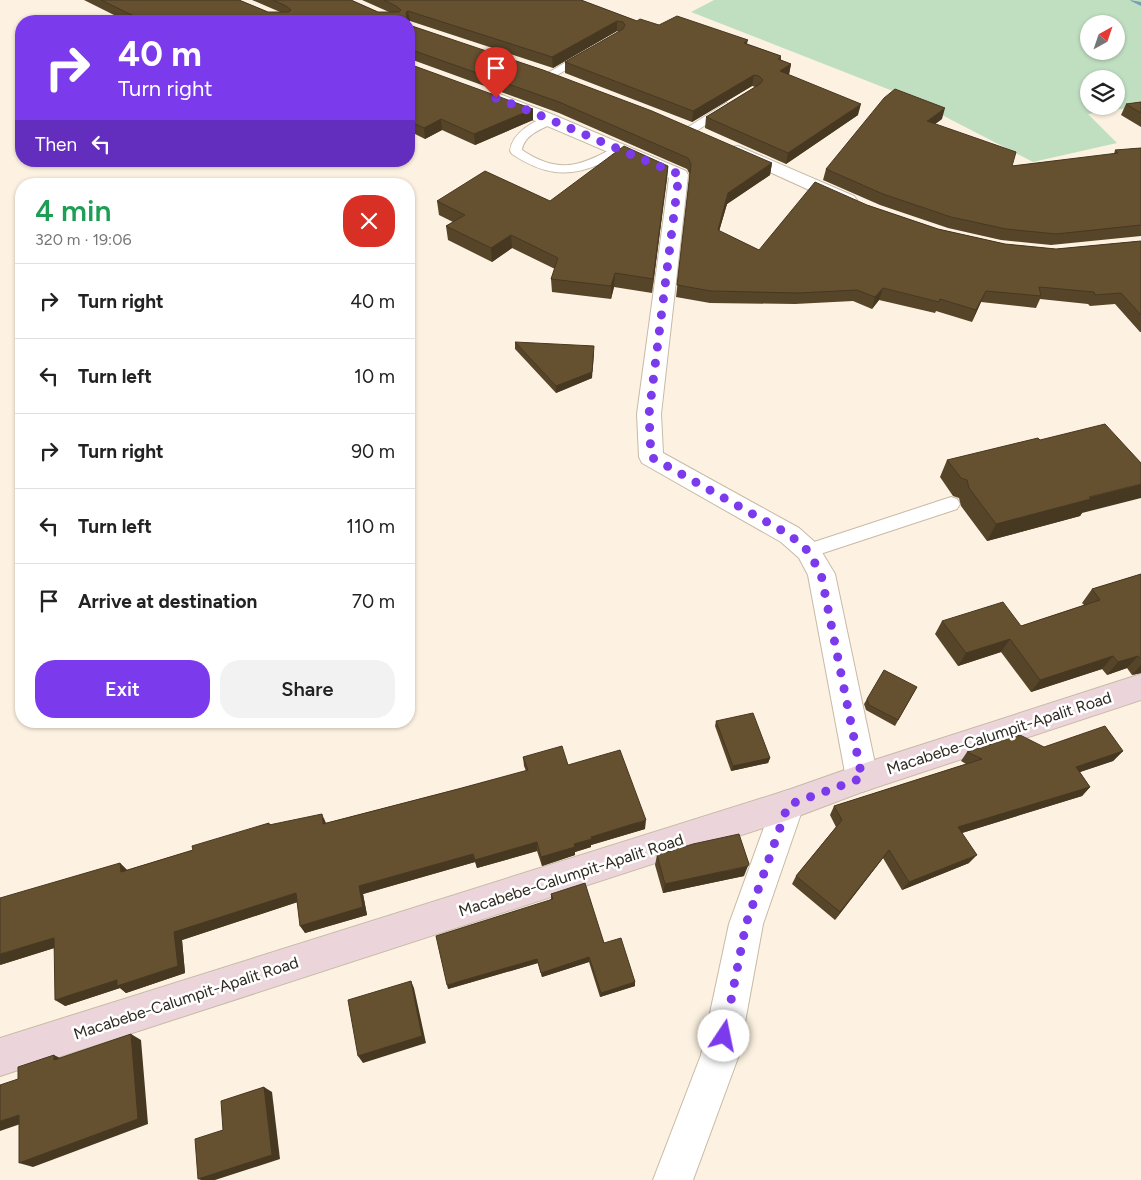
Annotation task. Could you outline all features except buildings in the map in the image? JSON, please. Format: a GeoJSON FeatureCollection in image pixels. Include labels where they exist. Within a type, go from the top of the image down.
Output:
{"type":"FeatureCollection","features":[{"type":"Feature","properties":{"kind":"main road","name":"Macabebe-Calumpit-Apalit Road"},"geometry":{"type":"LineString","coordinates":[[0,1057],[788,805],[862,778],[1141,687]]}},
{"type":"Feature","properties":{"kind":"street"},"geometry":{"type":"LineString","coordinates":[[531,70],[568,82]]}},
{"type":"Feature","properties":{"kind":"street"},"geometry":{"type":"LineString","coordinates":[[477,91],[552,119],[619,150],[679,174],[649,414],[651,457],[790,535],[808,551],[821,574],[862,778]]}},
{"type":"Feature","properties":{"kind":"street"},"geometry":{"type":"LineString","coordinates":[[683,126],[708,137]]}},
{"type":"Feature","properties":{"kind":"street"},"geometry":{"type":"LineString","coordinates":[[725,145],[864,208]]}},
{"type":"Feature","properties":{"kind":"street"},"geometry":{"type":"LineString","coordinates":[[673,1180],[720,1055],[746,924],[788,805]]}},
{"type":"Feature","properties":{"kind":"lane"},"geometry":{"type":"LineString","coordinates":[[550,75],[593,49]]}},
{"type":"Feature","properties":{"kind":"lane"},"geometry":{"type":"LineString","coordinates":[[683,126],[737,100]]}},
{"type":"Feature","properties":{"kind":"lane"},"geometry":{"type":"LineString","coordinates":[[552,119],[527,132],[517,142],[516,151],[529,160],[552,169],[572,171],[596,163],[619,150]]}},
{"type":"Feature","properties":{"kind":"lane"},"geometry":{"type":"LineString","coordinates":[[808,551],[951,504]]}},
{"type":"Feature","properties":{"kind":"green space"},"geometry":{"type":"Polygon","coordinates":[[[714,0],[1141,0],[1141,106],[1125,108],[1125,70],[1080,70],[1080,115],[1089,115],[1117,143],[1033,162],[903,95],[691,12],[714,0]]]}},
{"type":"Feature","properties":{"kind":"waterway"},"geometry":{"type":"LineString","coordinates":[[1133,0],[1141,4]]}},
{"type":"Feature","properties":{"kind":"route"},"geometry":{"type":"LineString","coordinates":[[496,98],[552,119],[619,150],[679,174],[649,414],[651,457],[790,535],[808,551],[821,574],[862,778],[788,805],[746,924],[724,1036]]}}]}
